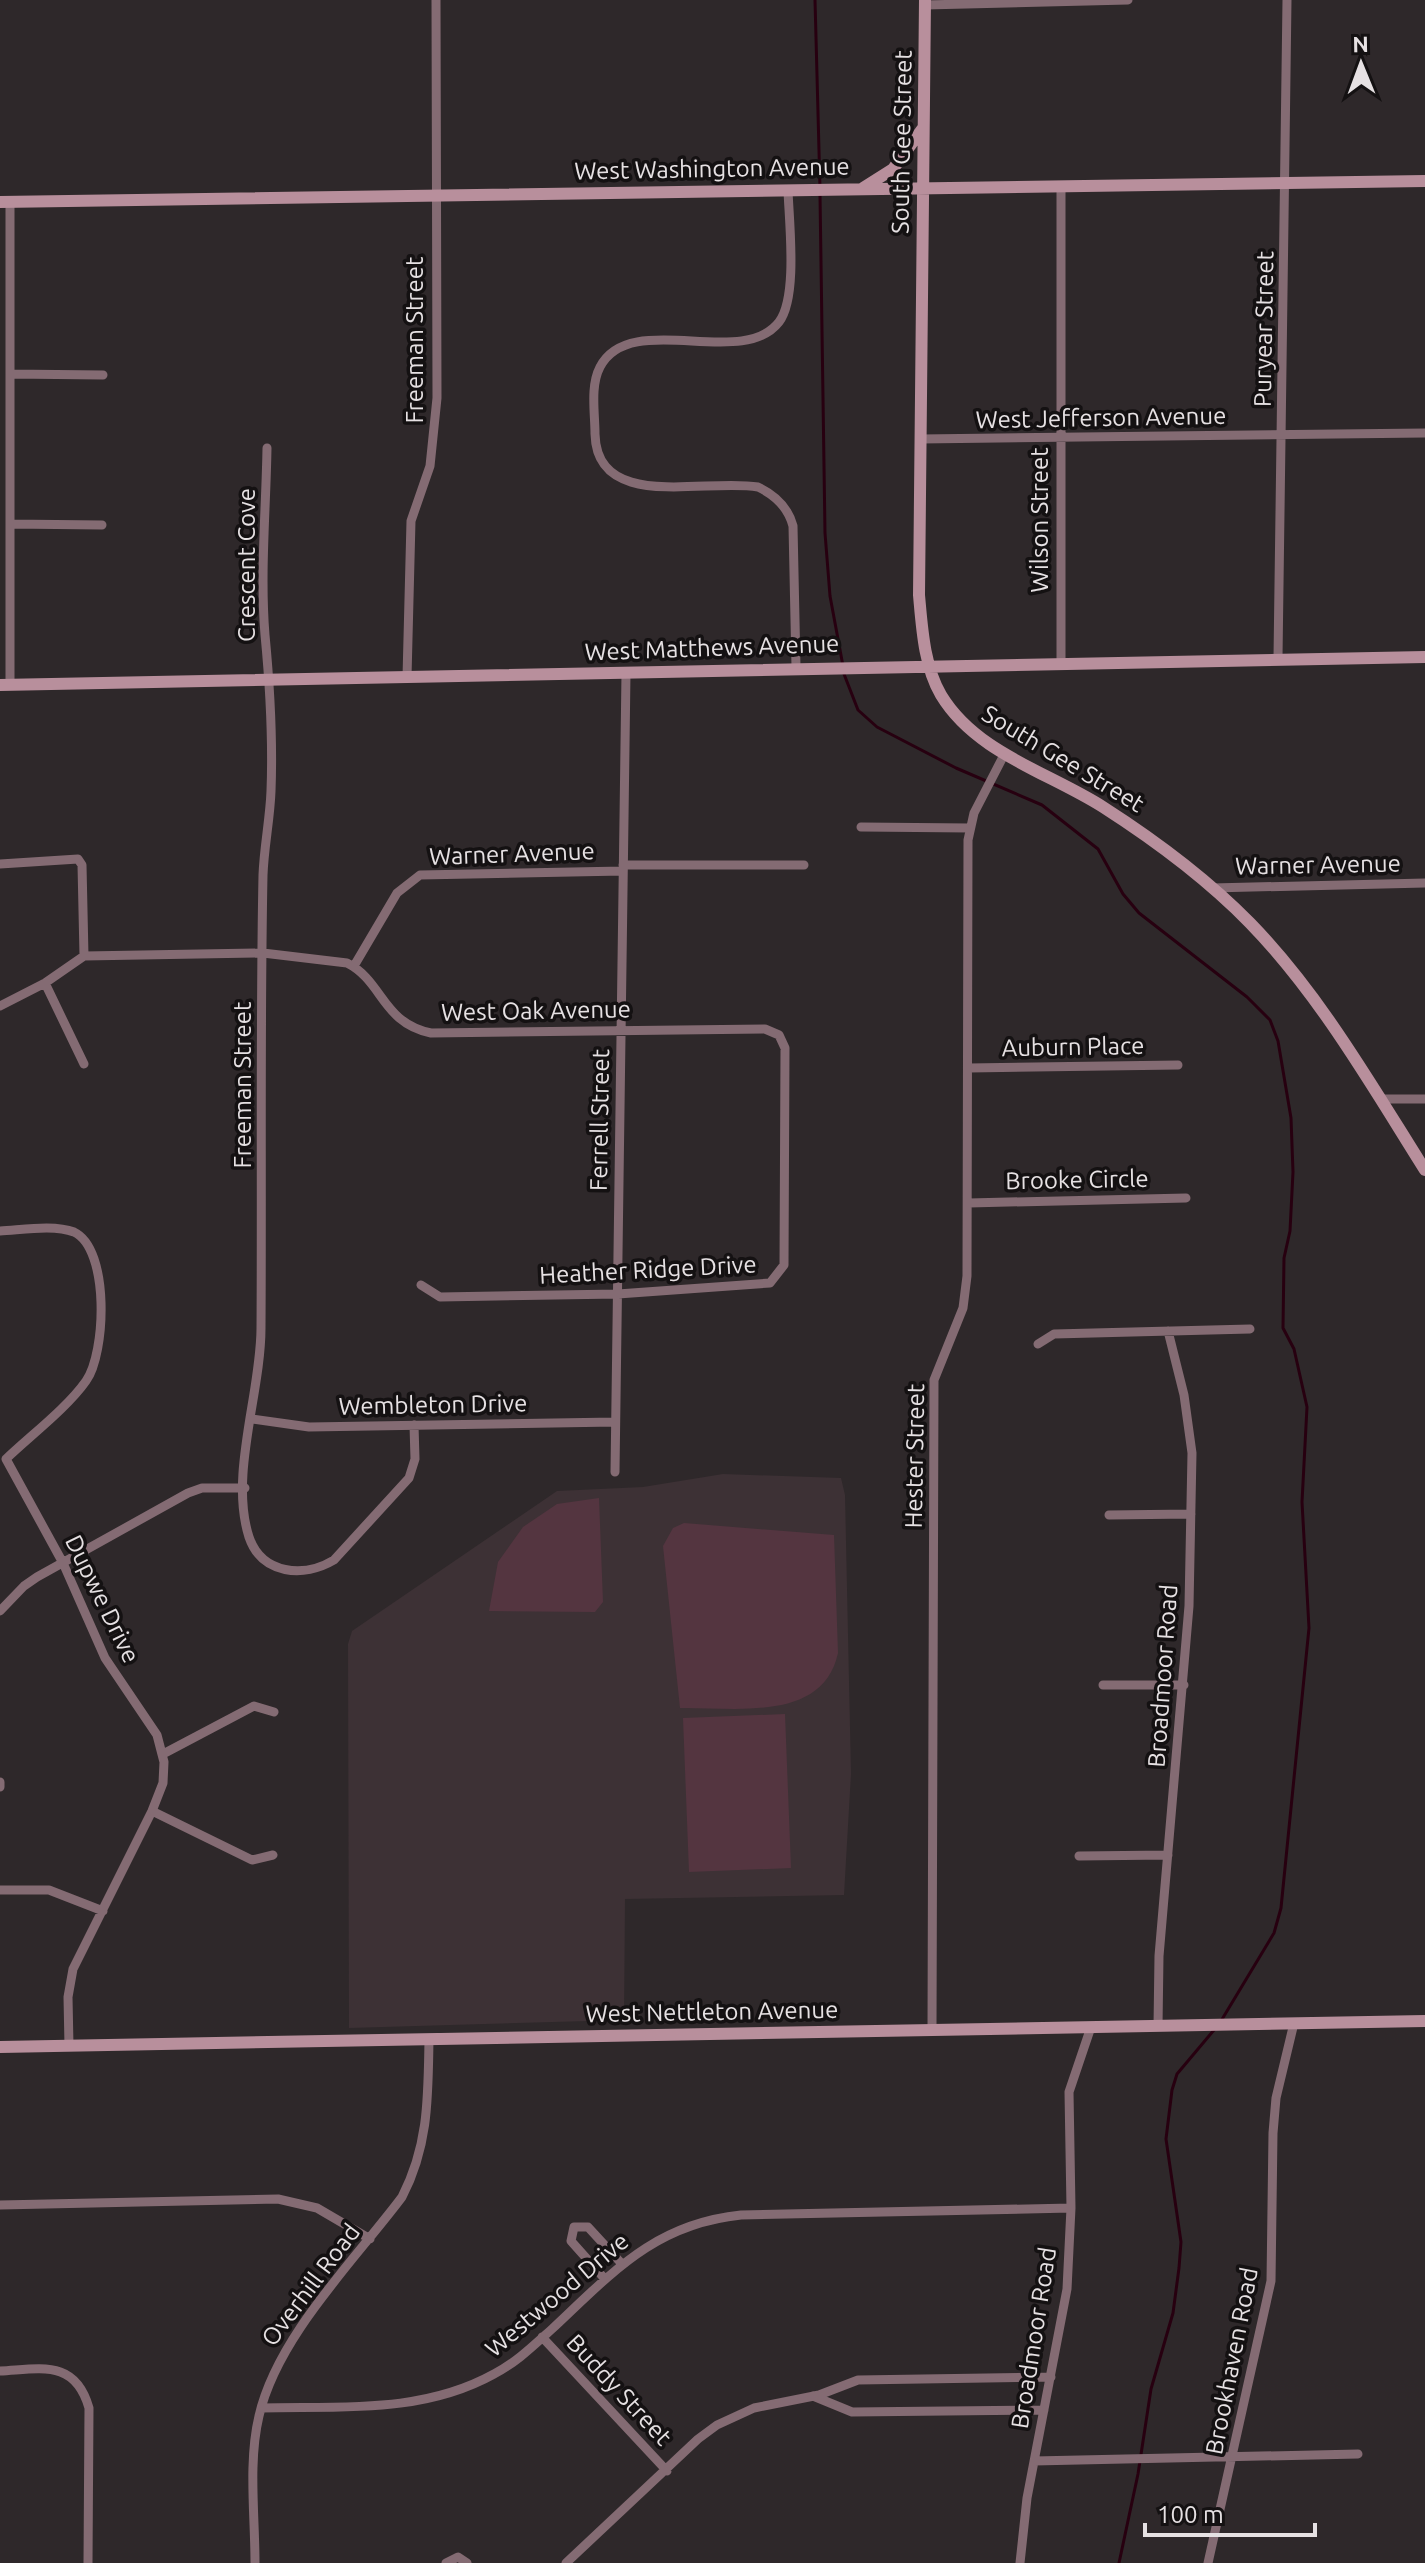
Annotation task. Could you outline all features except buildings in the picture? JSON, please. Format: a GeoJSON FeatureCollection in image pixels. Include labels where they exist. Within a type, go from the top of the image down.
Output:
{"type":"FeatureCollection","features":[{"type":"Feature","properties":{"kind":"street","name":"Freeman Street"},"geometry":{"type":"LineString","coordinates":[[407,677],[410,531],[433,450],[437,398],[436,0]]}},
{"type":"Feature","properties":{"kind":"street"},"geometry":{"type":"LineString","coordinates":[[925,3],[1128,0]]}},
{"type":"Feature","properties":{"kind":"street","name":"Puryear Street"},"geometry":{"type":"LineString","coordinates":[[1278,658],[1287,0]]}},
{"type":"Feature","properties":{"kind":"street","name":"South Gee Street"},"geometry":{"type":"LineString","coordinates":[[925,3],[919,595],[929,664],[940,693],[960,721],[1005,753],[1100,805],[1158,844],[1251,924],[1311,995],[1425,1170]]}},
{"type":"Feature","properties":{"kind":"street"},"geometry":{"type":"LineString","coordinates":[[862,188],[893,169],[910,151],[925,126]]}},
{"type":"Feature","properties":{"kind":"street","name":"West Washington Avenue"},"geometry":{"type":"LineString","coordinates":[[5,202],[1425,181]]}},
{"type":"Feature","properties":{"kind":"street","name":"Wilson Street"},"geometry":{"type":"LineString","coordinates":[[1061,187],[1061,661]]}},
{"type":"Feature","properties":{"kind":"street"},"geometry":{"type":"LineString","coordinates":[[793,190],[789,292],[779,322],[751,340],[624,346],[599,369],[595,401],[599,459],[614,477],[635,484],[747,485],[771,493],[786,508],[793,526],[796,667]]}},
{"type":"Feature","properties":{"kind":"street"},"geometry":{"type":"LineString","coordinates":[[5,202],[10,374],[10,524],[5,685]]}},
{"type":"Feature","properties":{"kind":"street"},"geometry":{"type":"LineString","coordinates":[[10,374],[103,375]]}},
{"type":"Feature","properties":{"kind":"street","name":"West Jefferson Avenue"},"geometry":{"type":"LineString","coordinates":[[921,439],[1425,433]]}},
{"type":"Feature","properties":{"kind":"street","name":"Crescent Cove"},"geometry":{"type":"LineString","coordinates":[[267,448],[265,634],[272,681]]}},
{"type":"Feature","properties":{"kind":"street"},"geometry":{"type":"LineString","coordinates":[[10,524],[102,525]]}},
{"type":"Feature","properties":{"kind":"street","name":"West Matthews Avenue"},"geometry":{"type":"LineString","coordinates":[[5,685],[1061,661],[1425,657]]}},
{"type":"Feature","properties":{"kind":"street","name":"Ferrell Street"},"geometry":{"type":"LineString","coordinates":[[615,1472],[626,673]]}},
{"type":"Feature","properties":{"kind":"street","name":"Freeman Street"},"geometry":{"type":"LineString","coordinates":[[272,681],[271,792],[263,872],[261,1344],[245,1452],[250,1541],[267,1562],[292,1572],[321,1568],[334,1560],[409,1478],[415,1459],[414,1425]]}},
{"type":"Feature","properties":{"kind":"street","name":"Hester Street"},"geometry":{"type":"LineString","coordinates":[[932,2030],[934,1380],[963,1308],[969,1203],[970,828],[980,800],[1005,753]]}},
{"type":"Feature","properties":{"kind":"street"},"geometry":{"type":"LineString","coordinates":[[861,827],[970,828]]}},
{"type":"Feature","properties":{"kind":"street"},"geometry":{"type":"LineString","coordinates":[[0,864],[78,859],[82,865],[84,956]]}},
{"type":"Feature","properties":{"kind":"street","name":"Warner Avenue"},"geometry":{"type":"LineString","coordinates":[[354,966],[397,893],[420,875],[804,865]]}},
{"type":"Feature","properties":{"kind":"street","name":"Warner Avenue"},"geometry":{"type":"LineString","coordinates":[[1212,888],[1425,883]]}},
{"type":"Feature","properties":{"kind":"street"},"geometry":{"type":"LineString","coordinates":[[0,1006],[45,983],[84,956],[263,953],[354,966]]}},
{"type":"Feature","properties":{"kind":"street","name":"West Oak Avenue"},"geometry":{"type":"LineString","coordinates":[[354,966],[391,1013],[418,1030],[765,1029],[779,1035]]}},
{"type":"Feature","properties":{"kind":"street"},"geometry":{"type":"LineString","coordinates":[[45,983],[84,1064]]}},
{"type":"Feature","properties":{"kind":"street","name":"Heather Ridge Drive"},"geometry":{"type":"LineString","coordinates":[[421,1285],[440,1297],[618,1294],[770,1283],[783,1268],[785,1048],[779,1035]]}},
{"type":"Feature","properties":{"kind":"street","name":"Auburn Place"},"geometry":{"type":"LineString","coordinates":[[969,1068],[1178,1065]]}},
{"type":"Feature","properties":{"kind":"street"},"geometry":{"type":"LineString","coordinates":[[1380,1099],[1425,1099]]}},
{"type":"Feature","properties":{"kind":"street","name":"Brooke Circle"},"geometry":{"type":"LineString","coordinates":[[969,1203],[1186,1198]]}},
{"type":"Feature","properties":{"kind":"street","name":"Dupwe Drive"},"geometry":{"type":"LineString","coordinates":[[0,1231],[58,1229],[80,1236],[94,1250],[98,1266],[99,1344],[94,1364],[85,1382],[3,1459],[63,1563],[105,1658],[157,1735],[163,1754]]}},
{"type":"Feature","properties":{"kind":"street"},"geometry":{"type":"LineString","coordinates":[[1038,1344],[1054,1334],[1250,1329]]}},
{"type":"Feature","properties":{"kind":"street","name":"Broadmoor Road"},"geometry":{"type":"LineString","coordinates":[[1158,2026],[1159,1956],[1184,1685],[1191,1514],[1191,1438],[1168,1331]]}},
{"type":"Feature","properties":{"kind":"street","name":"Wembleton Drive"},"geometry":{"type":"LineString","coordinates":[[252,1419],[309,1427],[615,1422]]}},
{"type":"Feature","properties":{"kind":"street"},"geometry":{"type":"LineString","coordinates":[[0,1611],[24,1586],[188,1493],[202,1488],[245,1488]]}},
{"type":"Feature","properties":{"kind":"street"},"geometry":{"type":"LineString","coordinates":[[1109,1515],[1191,1514]]}},
{"type":"Feature","properties":{"kind":"street"},"geometry":{"type":"LineString","coordinates":[[1103,1685],[1184,1685]]}},
{"type":"Feature","properties":{"kind":"street"},"geometry":{"type":"LineString","coordinates":[[69,2046],[68,1997],[73,1969],[152,1811],[163,1783],[163,1754],[254,1706],[274,1712]]}},
{"type":"Feature","properties":{"kind":"street"},"geometry":{"type":"LineString","coordinates":[[152,1811],[252,1860],[273,1855]]}},
{"type":"Feature","properties":{"kind":"street"},"geometry":{"type":"LineString","coordinates":[[1079,1856],[1168,1855]]}},
{"type":"Feature","properties":{"kind":"street"},"geometry":{"type":"LineString","coordinates":[[0,1890],[49,1890],[103,1911]]}},
{"type":"Feature","properties":{"kind":"street","name":"West Nettleton Avenue"},"geometry":{"type":"LineString","coordinates":[[0,2047],[1425,2021]]}},
{"type":"Feature","properties":{"kind":"street","name":"Brookhaven Road"},"geometry":{"type":"LineString","coordinates":[[1208,2563],[1271,2281],[1274,2121],[1294,2023]]}},
{"type":"Feature","properties":{"kind":"street","name":"Broadmoor Road"},"geometry":{"type":"LineString","coordinates":[[1020,2563],[1034,2461],[1067,2289],[1071,2208],[1068,2100],[1091,2027]]}},
{"type":"Feature","properties":{"kind":"street","name":"Overhill Road"},"geometry":{"type":"LineString","coordinates":[[255,2563],[254,2443],[261,2408],[274,2369],[288,2345],[402,2197],[425,2140],[429,2039]]}},
{"type":"Feature","properties":{"kind":"street"},"geometry":{"type":"LineString","coordinates":[[0,2205],[278,2199],[317,2208],[370,2239]]}},
{"type":"Feature","properties":{"kind":"street","name":"Westwood Drive"},"geometry":{"type":"LineString","coordinates":[[261,2408],[418,2402],[495,2374],[542,2337],[622,2264],[665,2235],[725,2217],[1071,2208]]}},
{"type":"Feature","properties":{"kind":"street"},"geometry":{"type":"LineString","coordinates":[[604,2278],[571,2241],[574,2227],[588,2227],[622,2264]]}},
{"type":"Feature","properties":{"kind":"street","name":"Buddy Street"},"geometry":{"type":"LineString","coordinates":[[542,2337],[667,2471]]}},
{"type":"Feature","properties":{"kind":"street"},"geometry":{"type":"LineString","coordinates":[[0,2371],[50,2369],[64,2372],[84,2391],[89,2408],[88,2563]]}},
{"type":"Feature","properties":{"kind":"street"},"geometry":{"type":"LineString","coordinates":[[566,2563],[698,2439],[737,2414],[777,2401],[813,2396],[858,2380],[1051,2377]]}},
{"type":"Feature","properties":{"kind":"street"},"geometry":{"type":"LineString","coordinates":[[813,2396],[852,2412],[1044,2410]]}},
{"type":"Feature","properties":{"kind":"street"},"geometry":{"type":"LineString","coordinates":[[1034,2461],[1358,2454]]}},
{"type":"Feature","properties":{"kind":"street"},"geometry":{"type":"LineString","coordinates":[[446,2563],[458,2557],[467,2563]]}},
{"type":"Feature","properties":{"kind":"shaded area"},"geometry":{"type":"Polygon","coordinates":[[[723,1474],[841,1478],[845,1495],[851,1774],[844,1895],[625,1899],[624,2020],[349,2028],[348,1644],[352,1631],[557,1491],[643,1487],[723,1474]]]}},
{"type":"Feature","properties":{"kind":"shaded area"},"geometry":{"type":"Polygon","coordinates":[[[599,1498],[603,1602],[595,1612],[489,1611],[498,1562],[523,1527],[557,1504],[599,1498]]]}},
{"type":"Feature","properties":{"kind":"shaded area"},"geometry":{"type":"Polygon","coordinates":[[[684,1523],[834,1535],[838,1653],[829,1675],[815,1691],[796,1701],[774,1706],[750,1709],[680,1708],[663,1546],[673,1528],[684,1523]]]}},
{"type":"Feature","properties":{"kind":"shaded area"},"geometry":{"type":"Polygon","coordinates":[[[785,1714],[791,1868],[689,1872],[683,1718],[785,1714]]]}},
{"type":"Feature","properties":{"kind":"waterway"},"geometry":{"type":"LineString","coordinates":[[815,0],[820,188]]}},
{"type":"Feature","properties":{"kind":"waterway"},"geometry":{"type":"LineString","coordinates":[[820,195],[825,533],[830,596],[843,666]]}},
{"type":"Feature","properties":{"kind":"waterway"},"geometry":{"type":"LineString","coordinates":[[844,674],[858,710],[877,727],[956,768],[1042,805],[1098,849],[1123,894],[1139,913],[1247,997],[1270,1020],[1278,1041],[1291,1118],[1293,1172],[1290,1231],[1284,1258],[1283,1328],[1294,1349],[1307,1407],[1302,1502],[1309,1628],[1281,1908],[1274,1933],[1221,2021]]}},
{"type":"Feature","properties":{"kind":"waterway"},"geometry":{"type":"LineString","coordinates":[[1119,2563],[1138,2474],[1151,2389],[1173,2313],[1179,2268],[1181,2242],[1166,2139],[1172,2090],[1177,2074],[1214,2030]]}}]}
